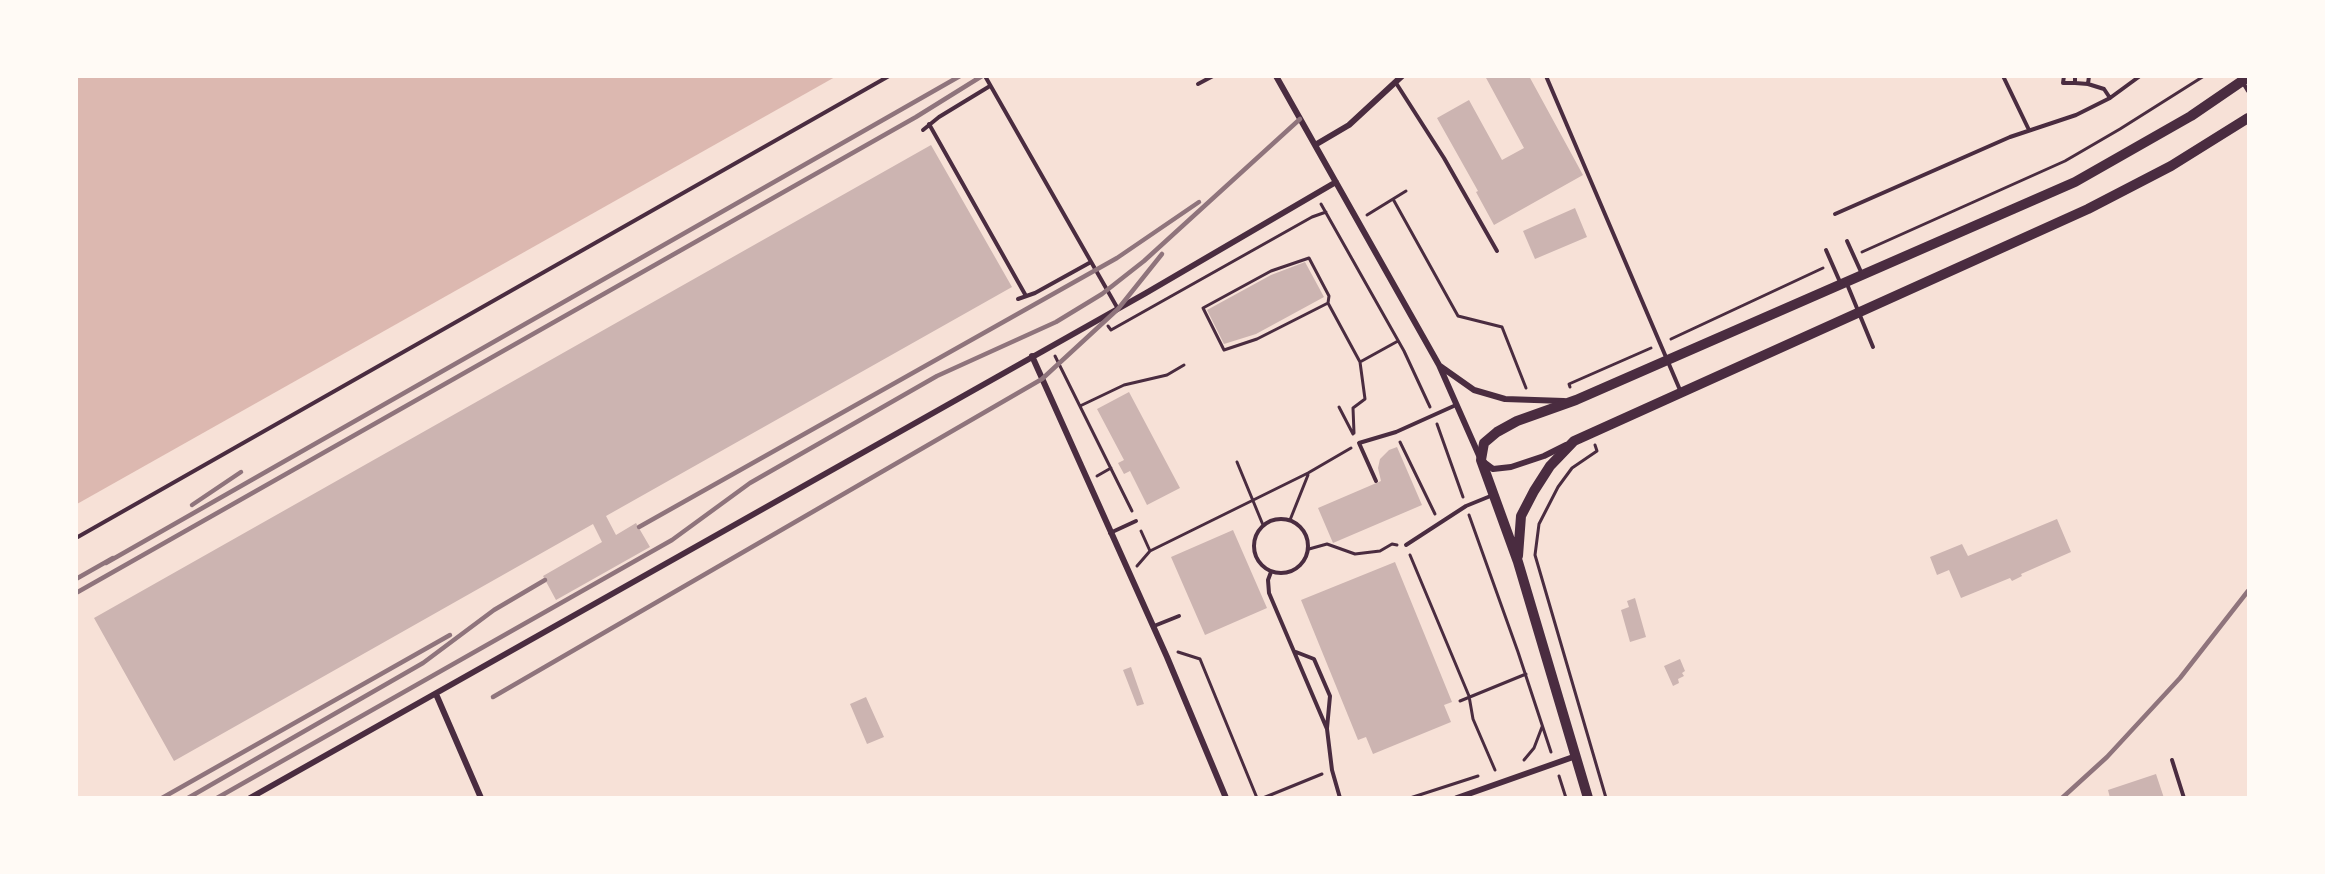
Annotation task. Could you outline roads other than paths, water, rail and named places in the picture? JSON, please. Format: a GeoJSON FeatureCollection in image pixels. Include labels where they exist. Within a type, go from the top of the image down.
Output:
{"type":"FeatureCollection","features":[{"type":"Feature","properties":{"kind":"street"},"geometry":{"type":"LineString","coordinates":[[1276,76],[1439,365],[1481,460],[1518,562],[1588,798]]}},
{"type":"Feature","properties":{"kind":"street"},"geometry":{"type":"LineString","coordinates":[[1315,145],[1349,125],[1402,76]]}},
{"type":"Feature","properties":{"kind":"street"},"geometry":{"type":"LineString","coordinates":[[1481,460],[1484,443],[1497,432],[1517,421],[1576,400],[2075,182],[2191,116],[2234,88],[2245,77]]}},
{"type":"Feature","properties":{"kind":"street"},"geometry":{"type":"LineString","coordinates":[[1481,460],[1494,469],[1511,467],[1544,456],[2098,205],[2171,166],[2248,118]]}},
{"type":"Feature","properties":{"kind":"street"},"geometry":{"type":"LineString","coordinates":[[250,798],[264,794],[436,694],[1118,309],[1336,182]]}},
{"type":"Feature","properties":{"kind":"street"},"geometry":{"type":"LineString","coordinates":[[1032,356],[1167,657],[1226,798]]}},
{"type":"Feature","properties":{"kind":"street"},"geometry":{"type":"LineString","coordinates":[[1439,365],[1474,390],[1505,399],[1576,400]]}},
{"type":"Feature","properties":{"kind":"street"},"geometry":{"type":"LineString","coordinates":[[1518,562],[1521,516],[1550,466],[1574,441]]}},
{"type":"Feature","properties":{"kind":"street"},"geometry":{"type":"LineString","coordinates":[[436,694],[482,798]]}},
{"type":"Feature","properties":{"kind":"street"},"geometry":{"type":"LineString","coordinates":[[1457,798],[1577,755]]}},
{"type":"Feature","properties":{"kind":"lane"},"geometry":{"type":"LineString","coordinates":[[76,538],[889,76]]}},
{"type":"Feature","properties":{"kind":"lane"},"geometry":{"type":"LineString","coordinates":[[985,76],[1118,309]]}},
{"type":"Feature","properties":{"kind":"lane"},"geometry":{"type":"LineString","coordinates":[[1198,84],[1213,76]]}},
{"type":"Feature","properties":{"kind":"lane"},"geometry":{"type":"LineString","coordinates":[[1546,76],[1680,393]]}},
{"type":"Feature","properties":{"kind":"lane"},"geometry":{"type":"LineString","coordinates":[[2003,76],[2029,130]]}},
{"type":"Feature","properties":{"kind":"lane"},"geometry":{"type":"LineString","coordinates":[[2064,76],[2063,82],[2088,84],[2104,89],[2110,98]]}},
{"type":"Feature","properties":{"kind":"lane"},"geometry":{"type":"LineString","coordinates":[[2075,76],[2075,83]]}},
{"type":"Feature","properties":{"kind":"lane"},"geometry":{"type":"LineString","coordinates":[[2088,84],[2089,76]]}},
{"type":"Feature","properties":{"kind":"lane"},"geometry":{"type":"LineString","coordinates":[[1835,214],[2029,130],[2076,116],[2110,98],[2140,76]]}},
{"type":"Feature","properties":{"kind":"lane"},"geometry":{"type":"LineString","coordinates":[[2245,77],[2248,91]]}},
{"type":"Feature","properties":{"kind":"lane"},"geometry":{"type":"LineString","coordinates":[[1396,83],[1444,158],[1497,250]]}},
{"type":"Feature","properties":{"kind":"lane"},"geometry":{"type":"LineString","coordinates":[[923,130],[990,86]]}},
{"type":"Feature","properties":{"kind":"lane"},"geometry":{"type":"LineString","coordinates":[[929,124],[1026,296]]}},
{"type":"Feature","properties":{"kind":"lane"},"geometry":{"type":"LineString","coordinates":[[1847,241],[1862,275]]}},
{"type":"Feature","properties":{"kind":"lane"},"geometry":{"type":"LineString","coordinates":[[1826,250],[1859,312],[1873,347]]}},
{"type":"Feature","properties":{"kind":"lane"},"geometry":{"type":"LineString","coordinates":[[1018,299],[1091,262]]}},
{"type":"Feature","properties":{"kind":"lane"},"geometry":{"type":"LineString","coordinates":[[1376,481],[1359,443],[1396,432],[1456,405]]}},
{"type":"Feature","properties":{"kind":"lane"},"geometry":{"type":"LineString","coordinates":[[1406,545],[1466,506],[1494,495]]}},
{"type":"Feature","properties":{"kind":"lane"},"geometry":{"type":"LineString","coordinates":[[1281,518],[1290,520],[1305,531],[1309,549],[1306,557],[1295,569],[1280,573],[1272,572],[1259,562],[1254,547],[1255,538],[1263,525],[1271,520],[1281,518]]}},
{"type":"Feature","properties":{"kind":"lane"},"geometry":{"type":"LineString","coordinates":[[1110,533],[1136,521]]}},
{"type":"Feature","properties":{"kind":"lane"},"geometry":{"type":"LineString","coordinates":[[1272,572],[1268,580],[1269,593],[1295,652],[1312,699],[1327,729]]}},
{"type":"Feature","properties":{"kind":"lane"},"geometry":{"type":"LineString","coordinates":[[1153,627],[1179,616]]}},
{"type":"Feature","properties":{"kind":"lane"},"geometry":{"type":"LineString","coordinates":[[1295,652],[1314,659],[1330,696],[1327,729],[1332,770],[1341,798]]}},
{"type":"Feature","properties":{"kind":"lane"},"geometry":{"type":"LineString","coordinates":[[2172,760],[2184,798]]}},
{"type":"Feature","properties":{"kind":"railway"},"geometry":{"type":"LineString","coordinates":[[106,563],[960,76]]}},
{"type":"Feature","properties":{"kind":"railway"},"geometry":{"type":"LineString","coordinates":[[76,593],[916,117],[982,76]]}},
{"type":"Feature","properties":{"kind":"railway"},"geometry":{"type":"LineString","coordinates":[[217,798],[672,540],[750,483],[937,376],[1056,322],[1102,294],[1144,261],[1300,119]]}},
{"type":"Feature","properties":{"kind":"railway"},"geometry":{"type":"LineString","coordinates":[[639,527],[1117,258],[1199,202]]}},
{"type":"Feature","properties":{"kind":"railway"},"geometry":{"type":"LineString","coordinates":[[493,697],[1042,379],[1118,309],[1162,254]]}},
{"type":"Feature","properties":{"kind":"railway"},"geometry":{"type":"LineString","coordinates":[[192,505],[241,472]]}},
{"type":"Feature","properties":{"kind":"railway"},"geometry":{"type":"LineString","coordinates":[[76,579],[113,558]]}},
{"type":"Feature","properties":{"kind":"railway"},"geometry":{"type":"LineString","coordinates":[[188,798],[423,663],[494,610],[545,580]]}},
{"type":"Feature","properties":{"kind":"railway"},"geometry":{"type":"LineString","coordinates":[[2062,798],[2107,757],[2180,678],[2248,591]]}},
{"type":"Feature","properties":{"kind":"railway"},"geometry":{"type":"LineString","coordinates":[[162,798],[450,635]]}}]}
